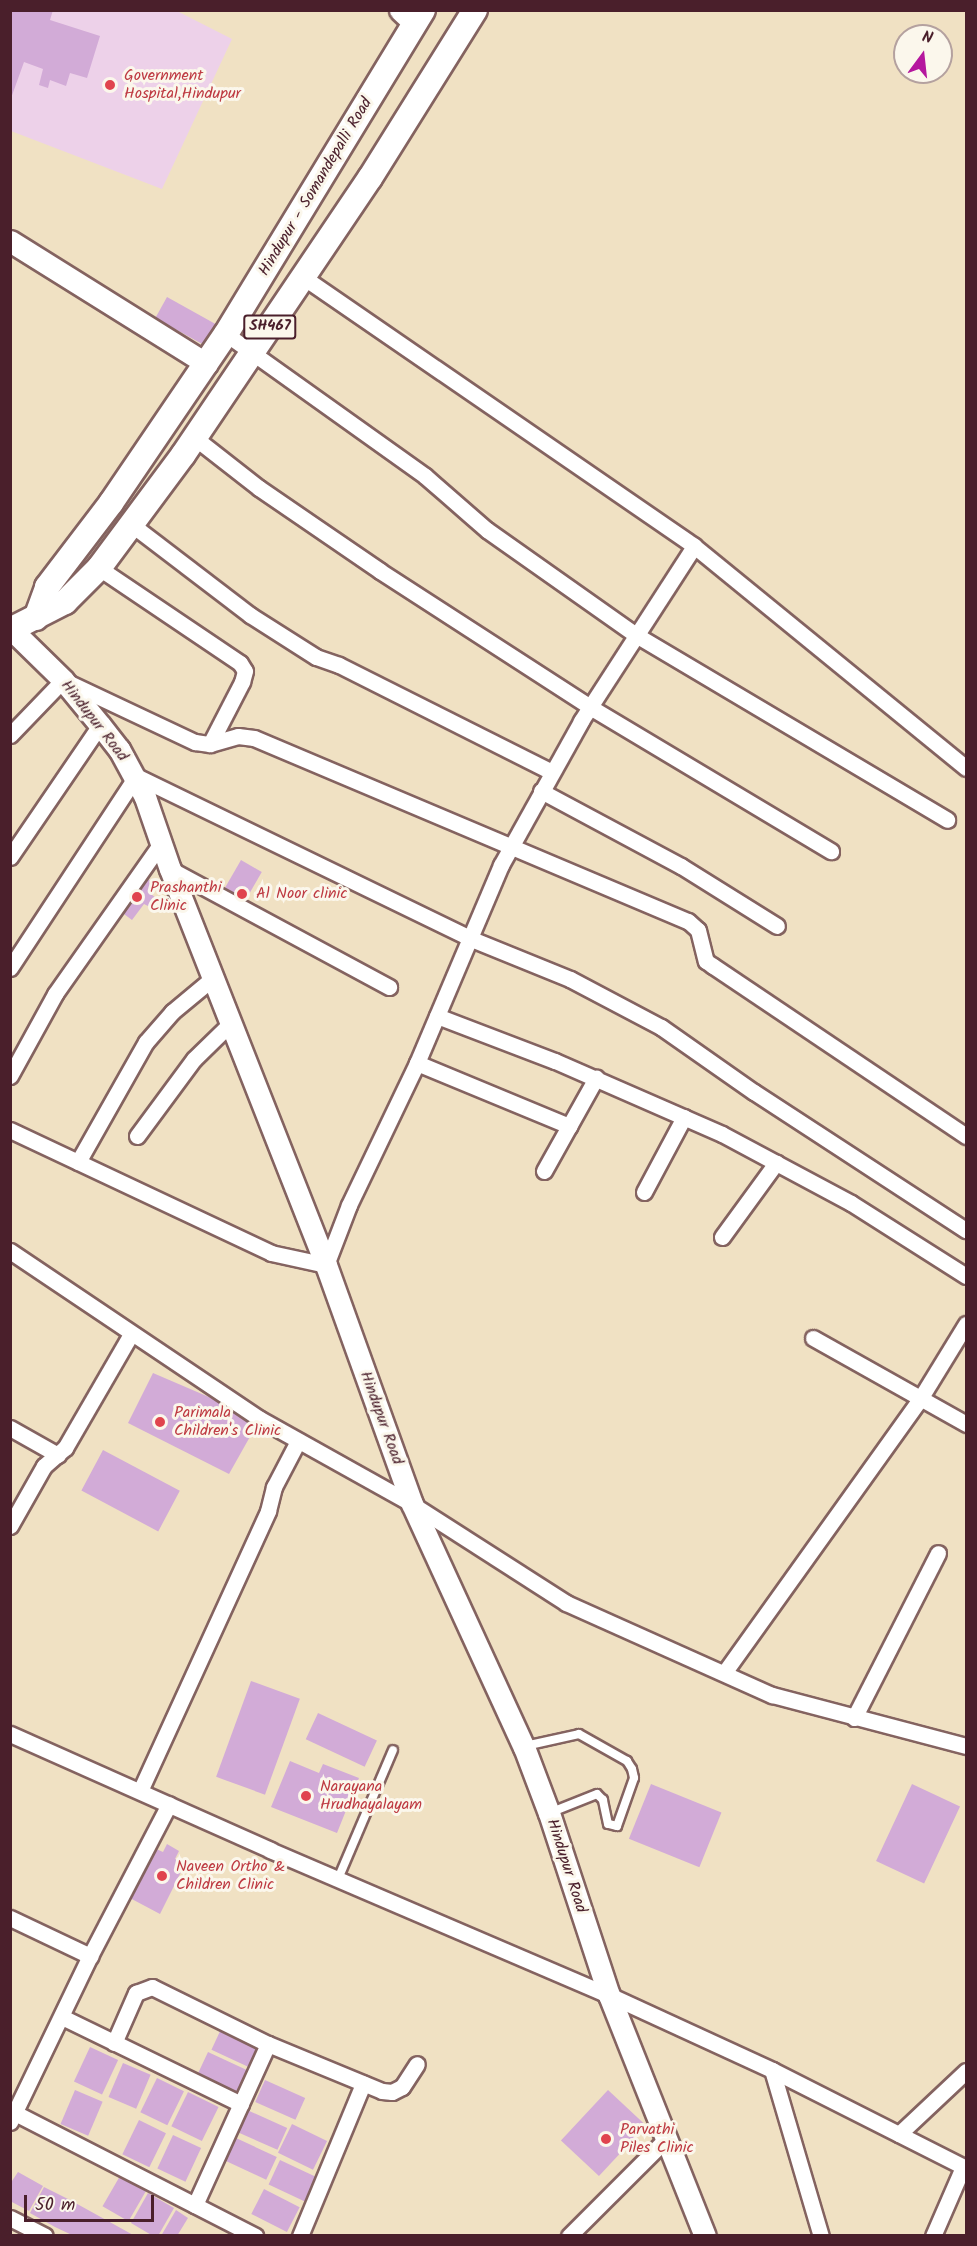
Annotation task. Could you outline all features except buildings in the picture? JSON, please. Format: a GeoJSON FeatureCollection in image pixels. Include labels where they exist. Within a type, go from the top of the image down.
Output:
{"type":"FeatureCollection","features":[{"type":"Feature","properties":{"kind":"main road","name":"SH467"},"geometry":{"type":"LineString","coordinates":[[36,618],[65,602],[99,568],[195,438],[370,178],[475,10]]}},
{"type":"Feature","properties":{"kind":"main road","name":"Hindupur - Somandepalli Road"},"geometry":{"type":"LineString","coordinates":[[207,364],[412,15]]}},
{"type":"Feature","properties":{"kind":"main road","name":"SH467"},"geometry":{"type":"LineString","coordinates":[[36,618],[47,587],[111,503],[207,364]]}},
{"type":"Feature","properties":{"kind":"main road","name":"Hindupur Road"},"geometry":{"type":"LineString","coordinates":[[11,630],[36,618]]}},
{"type":"Feature","properties":{"kind":"street"},"geometry":{"type":"LineString","coordinates":[[10,241],[207,364]]}},
{"type":"Feature","properties":{"kind":"street"},"geometry":{"type":"LineString","coordinates":[[303,278],[694,546],[966,768]]}},
{"type":"Feature","properties":{"kind":"street"},"geometry":{"type":"LineString","coordinates":[[226,334],[425,476],[487,530],[636,635],[947,820]]}},
{"type":"Feature","properties":{"kind":"street"},"geometry":{"type":"LineString","coordinates":[[195,438],[259,488],[590,707],[831,851]]}},
{"type":"Feature","properties":{"kind":"street"},"geometry":{"type":"LineString","coordinates":[[131,524],[250,615],[316,657],[339,665],[552,772]]}},
{"type":"Feature","properties":{"kind":"street"},"geometry":{"type":"LineString","coordinates":[[10,1130],[271,1253],[326,1265],[349,1205],[417,1063],[469,938],[511,847],[590,707],[694,546]]}},
{"type":"Feature","properties":{"kind":"street"},"geometry":{"type":"LineString","coordinates":[[99,568],[240,663],[245,671],[242,682],[210,744]]}},
{"type":"Feature","properties":{"kind":"street","name":"Hindupur Road"},"geometry":{"type":"LineString","coordinates":[[11,630],[63,680],[100,725],[136,776],[170,869],[326,1265],[412,1504],[524,1747],[549,1813],[609,1995],[705,2235]]}},
{"type":"Feature","properties":{"kind":"street"},"geometry":{"type":"LineString","coordinates":[[10,735],[63,680],[195,742],[210,744],[238,736],[254,738],[694,924],[698,930],[706,961],[966,1136]]}},
{"type":"Feature","properties":{"kind":"street"},"geometry":{"type":"LineString","coordinates":[[10,857],[100,725]]}},
{"type":"Feature","properties":{"kind":"street"},"geometry":{"type":"LineString","coordinates":[[10,968],[136,776],[469,938],[570,979],[660,1027],[754,1092],[966,1230]]}},
{"type":"Feature","properties":{"kind":"street"},"geometry":{"type":"LineString","coordinates":[[541,791],[681,866],[777,926]]}},
{"type":"Feature","properties":{"kind":"street"},"geometry":{"type":"LineString","coordinates":[[10,1076],[55,994],[161,843]]}},
{"type":"Feature","properties":{"kind":"street"},"geometry":{"type":"LineString","coordinates":[[170,869],[388,987]]}},
{"type":"Feature","properties":{"kind":"street"},"geometry":{"type":"LineString","coordinates":[[78,1162],[146,1042],[172,1012],[213,978]]}},
{"type":"Feature","properties":{"kind":"street"},"geometry":{"type":"LineString","coordinates":[[437,1016],[596,1078],[776,1163],[851,1203],[966,1276]]}},
{"type":"Feature","properties":{"kind":"street"},"geometry":{"type":"LineString","coordinates":[[137,1136],[194,1059],[231,1023]]}},
{"type":"Feature","properties":{"kind":"street"},"geometry":{"type":"LineString","coordinates":[[417,1063],[569,1126]]}},
{"type":"Feature","properties":{"kind":"street"},"geometry":{"type":"LineString","coordinates":[[544,1171],[596,1078]]}},
{"type":"Feature","properties":{"kind":"street"},"geometry":{"type":"LineString","coordinates":[[644,1192],[684,1118]]}},
{"type":"Feature","properties":{"kind":"street"},"geometry":{"type":"LineString","coordinates":[[722,1237],[776,1163]]}},
{"type":"Feature","properties":{"kind":"street"},"geometry":{"type":"LineString","coordinates":[[10,1251],[131,1334],[298,1441],[412,1504],[566,1603],[772,1695],[966,1746]]}},
{"type":"Feature","properties":{"kind":"street"},"geometry":{"type":"LineString","coordinates":[[724,1672],[920,1399],[966,1324]]}},
{"type":"Feature","properties":{"kind":"street"},"geometry":{"type":"LineString","coordinates":[[10,1526],[44,1466],[58,1455],[131,1334]]}},
{"type":"Feature","properties":{"kind":"street"},"geometry":{"type":"LineString","coordinates":[[813,1338],[966,1424]]}},
{"type":"Feature","properties":{"kind":"street"},"geometry":{"type":"LineString","coordinates":[[10,1428],[58,1455]]}},
{"type":"Feature","properties":{"kind":"street"},"geometry":{"type":"LineString","coordinates":[[140,1791],[268,1511],[274,1487],[298,1441]]}},
{"type":"Feature","properties":{"kind":"street"},"geometry":{"type":"LineString","coordinates":[[854,1718],[938,1553]]}},
{"type":"Feature","properties":{"kind":"street"},"geometry":{"type":"LineString","coordinates":[[10,1734],[338,1879],[609,1995],[772,2070],[965,2168],[933,2235]]}},
{"type":"Feature","properties":{"kind":"street"},"geometry":{"type":"LineString","coordinates":[[169,1804],[90,1956],[13,2118],[255,2235]]}},
{"type":"Feature","properties":{"kind":"street"},"geometry":{"type":"LineString","coordinates":[[10,1918],[90,1956]]}},
{"type":"Feature","properties":{"kind":"street"},"geometry":{"type":"LineString","coordinates":[[114,2043],[136,1993],[152,1987],[268,2044],[382,2091],[392,2092],[402,2087],[417,2064]]}},
{"type":"Feature","properties":{"kind":"street"},"geometry":{"type":"LineString","coordinates":[[62,2017],[241,2104]]}},
{"type":"Feature","properties":{"kind":"street"},"geometry":{"type":"LineString","coordinates":[[195,2205],[268,2044]]}},
{"type":"Feature","properties":{"kind":"street"},"geometry":{"type":"LineString","coordinates":[[772,2070],[821,2235]]}},
{"type":"Feature","properties":{"kind":"street"},"geometry":{"type":"LineString","coordinates":[[899,2134],[966,2071]]}},
{"type":"Feature","properties":{"kind":"street"},"geometry":{"type":"LineString","coordinates":[[300,2235],[363,2084]]}},
{"type":"Feature","properties":{"kind":"street"},"geometry":{"type":"LineString","coordinates":[[569,2235],[666,2139]]}},
{"type":"Feature","properties":{"kind":"street"},"geometry":{"type":"LineString","coordinates":[[10,2218],[45,2235]]}},
{"type":"Feature","properties":{"kind":"lane"},"geometry":{"type":"LineString","coordinates":[[524,1747],[579,1734],[627,1761],[632,1769],[634,1778],[617,1826],[608,1824],[603,1800],[597,1794],[549,1813]]}},
{"type":"Feature","properties":{"kind":"lane"},"geometry":{"type":"LineString","coordinates":[[338,1879],[393,1749]]}},
{"type":"Feature","properties":{"kind":"shaded area","name":"Government Hospital,Hindupur"},"geometry":{"type":"Polygon","coordinates":[[[10,11],[177,11],[232,39],[162,189],[11,131],[10,11]]]}},
{"type":"Feature","properties":{"kind":"place","name":"Government Hospital,Hindupur"},"geometry":{"type":"Point","coordinates":[110,85]}},
{"type":"Feature","properties":{"kind":"place","name":"Al Noor clinic"},"geometry":{"type":"Point","coordinates":[242,894]}},
{"type":"Feature","properties":{"kind":"place","name":"Prashanthi Clinic"},"geometry":{"type":"Point","coordinates":[137,897]}},
{"type":"Feature","properties":{"kind":"place","name":"Parimala Children's Clinic"},"geometry":{"type":"Point","coordinates":[160,1422]}},
{"type":"Feature","properties":{"kind":"place","name":"Narayana Hrudhayalayam"},"geometry":{"type":"Point","coordinates":[306,1796]}},
{"type":"Feature","properties":{"kind":"place","name":"Naveen Ortho & Children Clinic"},"geometry":{"type":"Point","coordinates":[162,1876]}},
{"type":"Feature","properties":{"kind":"place","name":"Parvathi Piles Clinic"},"geometry":{"type":"Point","coordinates":[606,2139]}}]}
